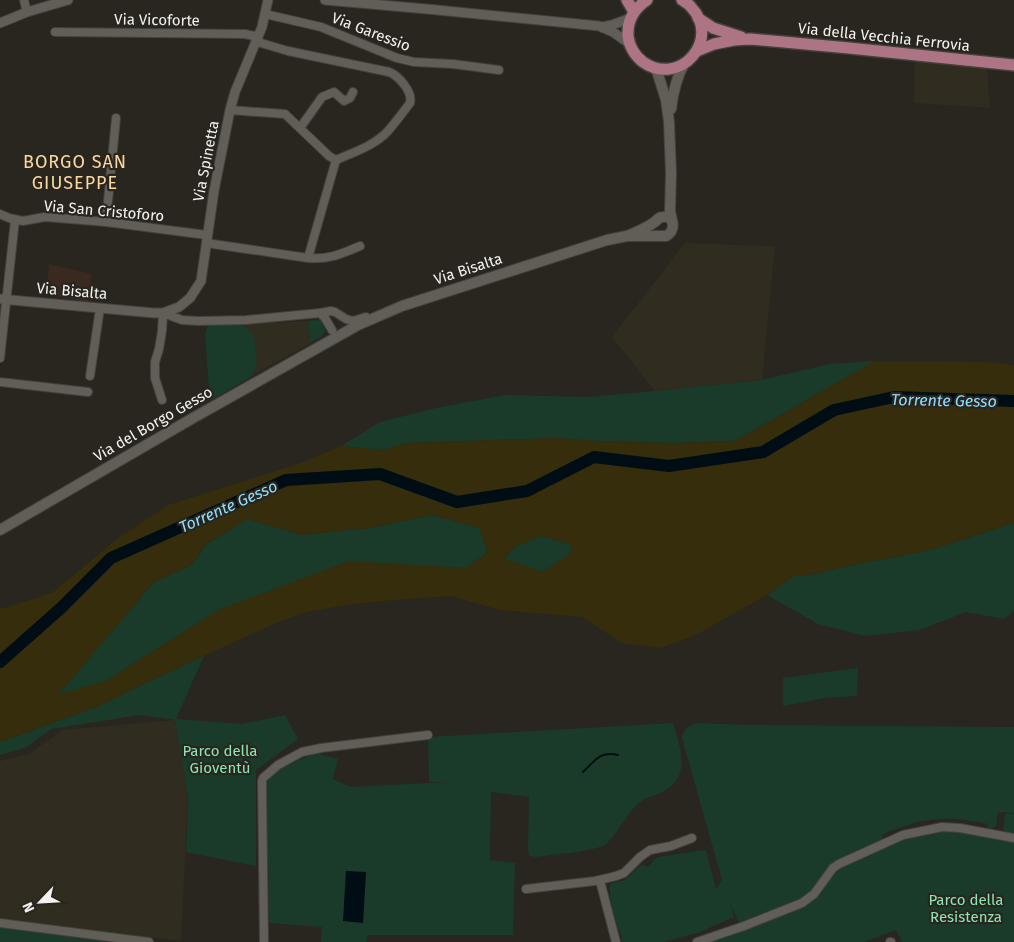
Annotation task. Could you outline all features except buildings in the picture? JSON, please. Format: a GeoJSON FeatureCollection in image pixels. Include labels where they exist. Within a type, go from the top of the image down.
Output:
{"type":"FeatureCollection","features":[{"type":"Feature","properties":{"kind":"main road"},"geometry":{"type":"LineString","coordinates":[[627,0],[632,15]]}},
{"type":"Feature","properties":{"kind":"main road"},"geometry":{"type":"LineString","coordinates":[[647,0],[632,15],[628,27],[628,36],[634,53],[647,65],[665,69],[675,68],[691,58],[697,51],[701,40],[698,18]]}},
{"type":"Feature","properties":{"kind":"main road","name":"Via della Vecchia Ferrovia"},"geometry":{"type":"LineString","coordinates":[[682,0],[692,7],[698,18],[713,28],[750,39]]}},
{"type":"Feature","properties":{"kind":"main road","name":"Via della Vecchia Ferrovia"},"geometry":{"type":"LineString","coordinates":[[697,51],[714,44],[750,39],[1014,65]]}},
{"type":"Feature","properties":{"kind":"main road"},"geometry":{"type":"LineString","coordinates":[[670,122],[673,94],[678,74],[684,64]]}},
{"type":"Feature","properties":{"kind":"main road"},"geometry":{"type":"LineString","coordinates":[[656,68],[666,100],[670,122],[672,173],[670,211],[674,227],[671,233],[666,236],[660,235],[654,228],[656,220],[666,208],[670,196]]}},
{"type":"Feature","properties":{"kind":"main road"},"geometry":{"type":"LineString","coordinates":[[656,220],[660,217],[667,217],[672,221]]}},
{"type":"Feature","properties":{"kind":"main road","name":"Via Bisalta"},"geometry":{"type":"LineString","coordinates":[[627,236],[641,230],[656,220]]}},
{"type":"Feature","properties":{"kind":"main road","name":"Via Bisalta"},"geometry":{"type":"LineString","coordinates":[[402,306],[607,240],[627,236],[660,235]]}},
{"type":"Feature","properties":{"kind":"main road","name":"Via del Borgo Gesso"},"geometry":{"type":"LineString","coordinates":[[0,530],[322,345],[358,325],[402,306]]}},
{"type":"Feature","properties":{"kind":"street"},"geometry":{"type":"LineString","coordinates":[[24,0],[27,12]]}},
{"type":"Feature","properties":{"kind":"street"},"geometry":{"type":"LineString","coordinates":[[0,23],[27,12],[68,0]]}},
{"type":"Feature","properties":{"kind":"street","name":"Via Spinetta"},"geometry":{"type":"LineString","coordinates":[[163,313],[179,307],[190,298],[201,281],[216,182],[230,110],[235,92],[257,39],[268,0]]}},
{"type":"Feature","properties":{"kind":"street"},"geometry":{"type":"LineString","coordinates":[[324,0],[602,27],[630,44]]}},
{"type":"Feature","properties":{"kind":"street","name":"Via Garessio"},"geometry":{"type":"LineString","coordinates":[[265,14],[321,27],[397,58],[414,62],[452,64],[498,70]]}},
{"type":"Feature","properties":{"kind":"street"},"geometry":{"type":"LineString","coordinates":[[602,27],[618,23],[632,15]]}},
{"type":"Feature","properties":{"kind":"street","name":"Via Vicoforte"},"geometry":{"type":"LineString","coordinates":[[55,32],[245,34],[254,36],[261,43],[288,51],[394,73],[410,92],[410,103],[387,132],[376,141],[336,160]]}},
{"type":"Feature","properties":{"kind":"street"},"geometry":{"type":"LineString","coordinates":[[300,128],[322,97],[334,92],[344,101],[350,98],[353,92]]}},
{"type":"Feature","properties":{"kind":"street"},"geometry":{"type":"LineString","coordinates":[[230,110],[285,114],[329,156],[336,160],[308,258]]}},
{"type":"Feature","properties":{"kind":"street"},"geometry":{"type":"LineString","coordinates":[[106,222],[116,118]]}},
{"type":"Feature","properties":{"kind":"street","name":"Via San Cristoforo"},"geometry":{"type":"LineString","coordinates":[[0,214],[23,221],[45,217],[106,222],[308,258],[330,258],[360,246]]}},
{"type":"Feature","properties":{"kind":"street"},"geometry":{"type":"LineString","coordinates":[[0,358],[3,300],[15,220]]}},
{"type":"Feature","properties":{"kind":"street","name":"Via Bisalta"},"geometry":{"type":"LineString","coordinates":[[3,300],[163,313],[182,320],[198,322],[246,320],[330,311],[353,321],[402,306]]}},
{"type":"Feature","properties":{"kind":"street"},"geometry":{"type":"LineString","coordinates":[[90,376],[100,308]]}},
{"type":"Feature","properties":{"kind":"street"},"geometry":{"type":"LineString","coordinates":[[162,400],[155,378],[155,362],[159,349],[163,313]]}},
{"type":"Feature","properties":{"kind":"street"},"geometry":{"type":"LineString","coordinates":[[320,313],[326,318],[335,333],[344,333],[346,319]]}},
{"type":"Feature","properties":{"kind":"street","name":"Via del Borgo Gesso"},"geometry":{"type":"LineString","coordinates":[[322,345],[332,330]]}},
{"type":"Feature","properties":{"kind":"street"},"geometry":{"type":"LineString","coordinates":[[0,382],[88,392]]}},
{"type":"Feature","properties":{"kind":"street"},"geometry":{"type":"LineString","coordinates":[[264,942],[263,778],[278,765],[302,752],[428,734]]}},
{"type":"Feature","properties":{"kind":"street"},"geometry":{"type":"LineString","coordinates":[[697,942],[802,903],[814,894],[833,868],[903,835],[942,827],[960,828],[1014,838]]}},
{"type":"Feature","properties":{"kind":"street"},"geometry":{"type":"LineString","coordinates":[[526,889],[600,880],[624,873],[650,850],[671,846],[692,838]]}},
{"type":"Feature","properties":{"kind":"street"},"geometry":{"type":"LineString","coordinates":[[600,880],[616,942]]}},
{"type":"Feature","properties":{"kind":"street"},"geometry":{"type":"LineString","coordinates":[[0,923],[149,942]]}},
{"type":"Feature","properties":{"kind":"shaded area"},"geometry":{"type":"Polygon","coordinates":[[[915,60],[987,68],[990,108],[914,103],[915,60]]]}},
{"type":"Feature","properties":{"kind":"shaded area"},"geometry":{"type":"Polygon","coordinates":[[[685,243],[775,246],[762,380],[655,391],[612,337],[685,243]]]}},
{"type":"Feature","properties":{"kind":"shaded area"},"geometry":{"type":"Polygon","coordinates":[[[49,264],[92,274],[88,302],[46,295],[49,264]]]}},
{"type":"Feature","properties":{"kind":"shaded area"},"geometry":{"type":"Polygon","coordinates":[[[308,321],[310,343],[252,376],[257,364],[255,341],[241,324],[308,321]]]}},
{"type":"Feature","properties":{"kind":"shaded area"},"geometry":{"type":"Polygon","coordinates":[[[175,720],[188,796],[181,941],[0,920],[0,761],[29,754],[63,730],[175,720]]]}},
{"type":"Feature","properties":{"kind":"shaded area"},"geometry":{"type":"Polygon","coordinates":[[[346,871],[366,872],[363,923],[343,921],[346,871]]]}},
{"type":"Feature","properties":{"kind":"green space"},"geometry":{"type":"Polygon","coordinates":[[[318,320],[323,323],[325,332],[321,337],[310,343],[308,321],[318,320]]]}},
{"type":"Feature","properties":{"kind":"green space"},"geometry":{"type":"Polygon","coordinates":[[[241,324],[252,333],[255,341],[257,364],[252,376],[210,401],[205,334],[207,328],[210,325],[241,324]]]}},
{"type":"Feature","properties":{"kind":"green space"},"geometry":{"type":"Polygon","coordinates":[[[875,361],[735,441],[672,443],[557,438],[407,443],[383,450],[341,446],[380,422],[436,408],[505,395],[588,397],[655,391],[762,380],[829,364],[875,361]]]}},
{"type":"Feature","properties":{"kind":"green space"},"geometry":{"type":"Polygon","coordinates":[[[432,515],[479,528],[488,552],[466,568],[419,566],[220,609],[106,681],[58,695],[153,583],[191,565],[206,544],[247,519],[301,535],[369,528],[432,515]]]}},
{"type":"Feature","properties":{"kind":"green space"},"geometry":{"type":"Polygon","coordinates":[[[1014,523],[1014,611],[1004,619],[966,612],[920,630],[865,636],[818,624],[767,595],[794,576],[816,574],[930,550],[1014,523]]]}},
{"type":"Feature","properties":{"kind":"green space"},"geometry":{"type":"Polygon","coordinates":[[[542,536],[573,545],[569,555],[543,572],[504,559],[516,546],[542,536]]]}},
{"type":"Feature","properties":{"kind":"green space","name":"Parco della Gioventù"},"geometry":{"type":"Polygon","coordinates":[[[204,656],[176,719],[242,724],[285,715],[298,739],[256,770],[256,866],[186,852],[188,796],[175,720],[140,715],[51,729],[25,748],[0,755],[0,742],[99,706],[204,656]]]}},
{"type":"Feature","properties":{"kind":"green space"},"geometry":{"type":"Polygon","coordinates":[[[858,668],[857,696],[825,698],[783,706],[783,678],[858,668]]]}},
{"type":"Feature","properties":{"kind":"green space"},"geometry":{"type":"Polygon","coordinates":[[[673,723],[682,760],[681,769],[673,785],[643,800],[627,816],[606,844],[594,849],[536,857],[530,856],[528,851],[529,797],[491,792],[490,860],[515,863],[513,935],[368,935],[366,942],[321,942],[322,927],[269,923],[267,782],[277,770],[316,753],[338,759],[333,779],[351,787],[448,782],[429,782],[428,737],[673,723]]]}},
{"type":"Feature","properties":{"kind":"green space","name":"Parco della Resistenza"},"geometry":{"type":"Polygon","coordinates":[[[696,723],[1014,727],[1014,813],[998,812],[996,826],[987,831],[988,824],[965,820],[937,819],[918,822],[881,835],[886,846],[926,833],[939,831],[961,832],[1002,840],[1005,814],[1014,814],[1014,942],[902,942],[896,930],[864,942],[708,942],[742,930],[730,902],[734,917],[700,932],[664,942],[623,942],[611,904],[611,883],[625,880],[642,864],[648,867],[657,857],[706,850],[716,889],[722,880],[682,738],[683,732],[696,723]]]}},
{"type":"Feature","properties":{"kind":"green space"},"geometry":{"type":"Polygon","coordinates":[[[0,925],[116,942],[0,942],[0,925]]]}},
{"type":"Feature","properties":{"kind":"sand"},"geometry":{"type":"Polygon","coordinates":[[[875,361],[985,362],[1014,365],[1014,523],[930,550],[816,574],[794,576],[767,595],[694,636],[660,648],[622,643],[582,617],[500,610],[451,596],[353,604],[306,612],[274,624],[99,706],[0,742],[0,609],[53,592],[117,539],[168,505],[304,462],[341,446],[383,450],[407,443],[557,438],[672,443],[735,441],[875,361]],[[432,515],[369,528],[301,535],[247,519],[206,544],[191,565],[153,583],[59,694],[106,681],[220,609],[349,561],[466,568],[488,552],[479,528],[432,515]],[[542,536],[516,546],[504,559],[543,572],[569,555],[572,545],[542,536]]]}},
{"type":"Feature","properties":{"kind":"waterway","name":"Torrente Gesso"},"geometry":{"type":"LineString","coordinates":[[0,662],[61,608],[111,558],[286,480],[380,474],[457,502],[527,491],[594,457],[669,466],[763,452],[834,410],[894,397],[1014,401]]}},
{"type":"Feature","properties":{"kind":"waterway"},"geometry":{"type":"LineString","coordinates":[[583,772],[602,755],[618,755]]}},
{"type":"Feature","properties":{"kind":"district","name":"BORGO SAN GIUSEPPE"},"geometry":{"type":"Point","coordinates":[75,172]}}]}
